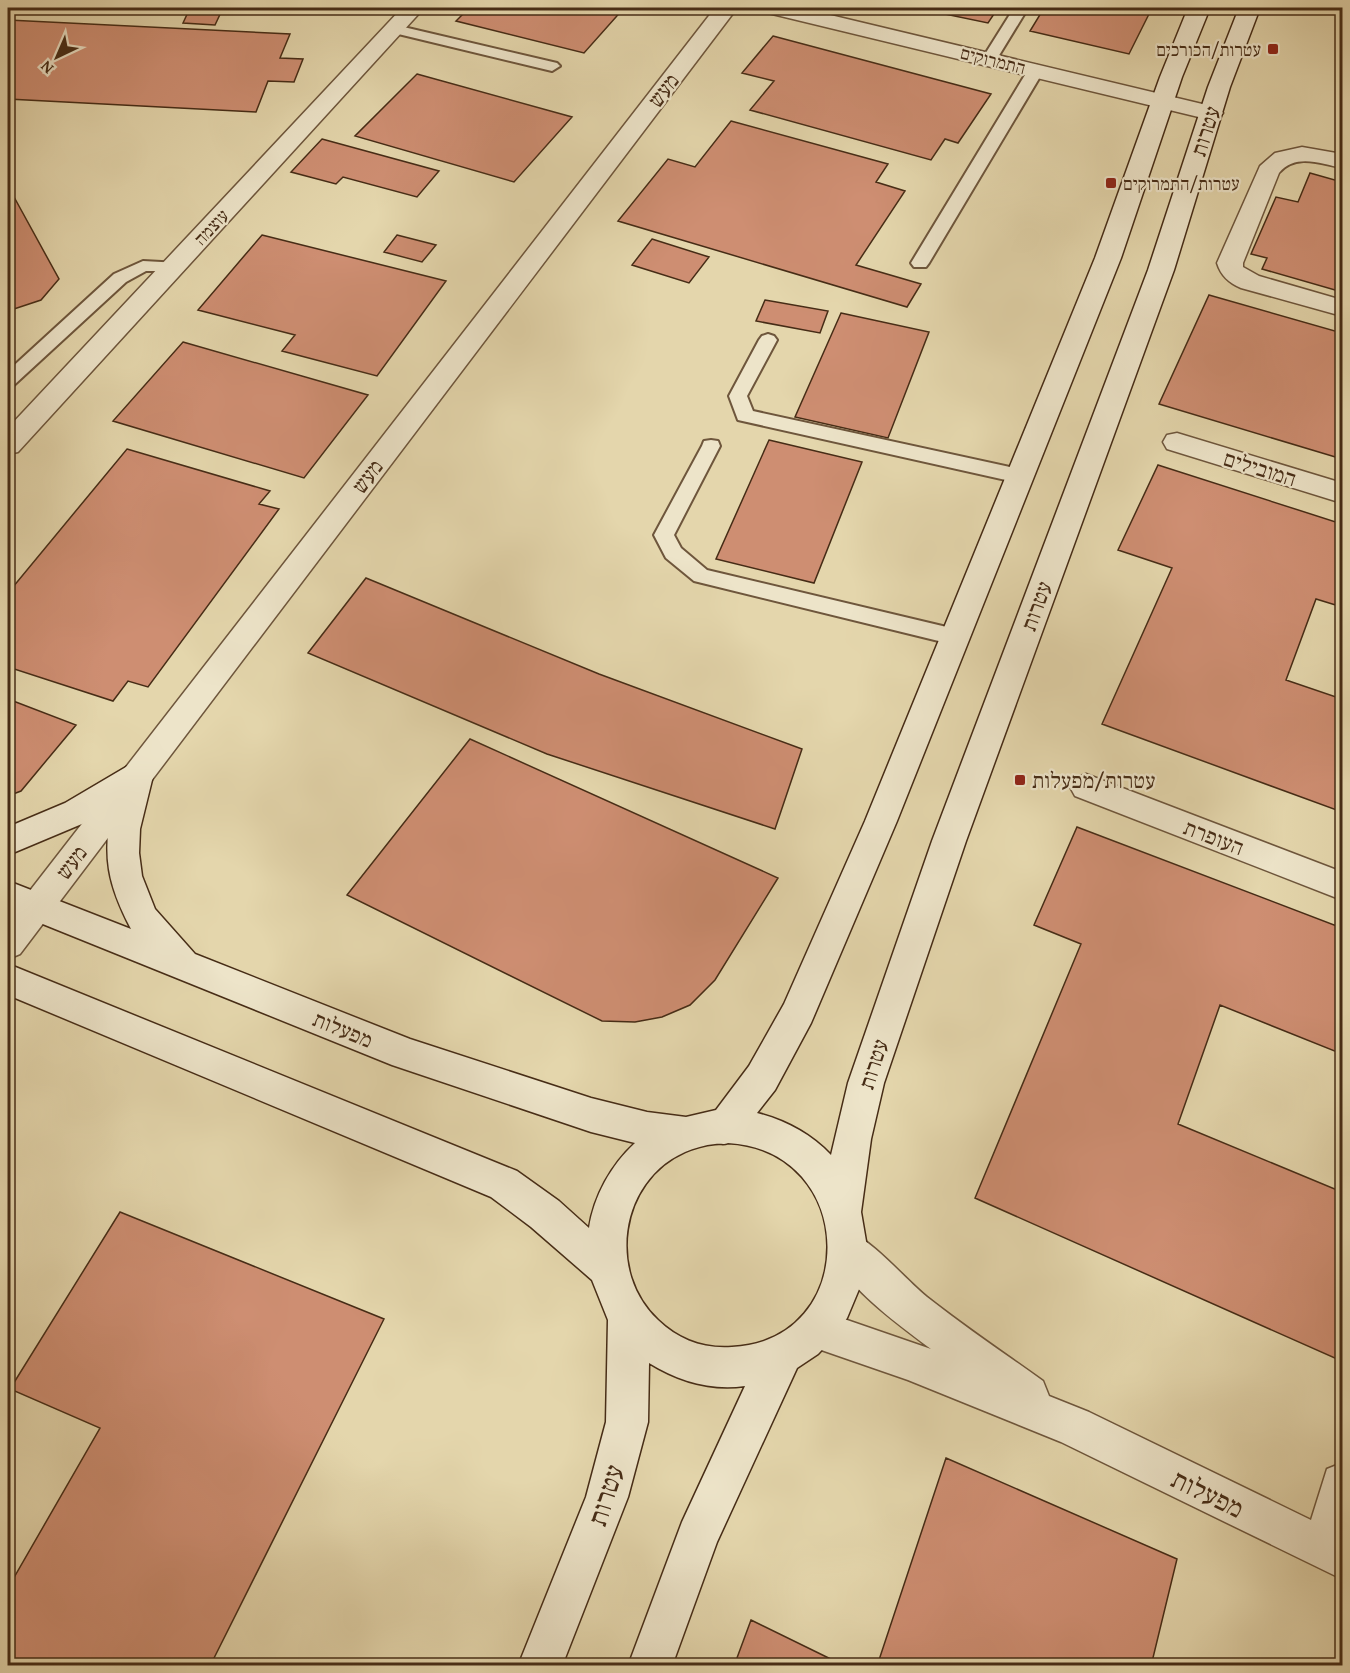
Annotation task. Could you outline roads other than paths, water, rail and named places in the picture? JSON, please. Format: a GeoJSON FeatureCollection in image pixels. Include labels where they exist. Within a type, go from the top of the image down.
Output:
{"type":"FeatureCollection","features":[{"type":"Feature","properties":{"kind":"street","name":"עוצמה"},"geometry":{"type":"LineString","coordinates":[[8,445],[413,8]]}},
{"type":"Feature","properties":{"kind":"street","name":"מעש"},"geometry":{"type":"LineString","coordinates":[[8,944],[22,901],[137,776],[726,8]]}},
{"type":"Feature","properties":{"kind":"street","name":"התמרוקים"},"geometry":{"type":"LineString","coordinates":[[776,8],[1211,113]]}},
{"type":"Feature","properties":{"kind":"street"},"geometry":{"type":"LineString","coordinates":[[724,1128],[762,1078],[798,1012],[881,821],[1108,258],[1162,101],[1199,8]]}},
{"type":"Feature","properties":{"kind":"street","name":"עטרות"},"geometry":{"type":"LineString","coordinates":[[843,1210],[852,1139],[866,1083],[949,841],[1161,270],[1211,113],[1250,8]]}},
{"type":"Feature","properties":{"kind":"street"},"geometry":{"type":"LineString","coordinates":[[1342,161],[1307,154],[1282,158],[1276,162],[1268,171],[1232,258],[1231,269],[1236,275],[1250,282],[1342,308]]}},
{"type":"Feature","properties":{"kind":"street","name":"המובילים"},"geometry":{"type":"LineString","coordinates":[[1177,442],[1342,493]]}},
{"type":"Feature","properties":{"kind":"street"},"geometry":{"type":"LineString","coordinates":[[8,841],[77,812],[137,776]]}},
{"type":"Feature","properties":{"kind":"street"},"geometry":{"type":"LineString","coordinates":[[137,776],[126,807],[122,840],[124,877],[141,917],[168,949],[190,968]]}},
{"type":"Feature","properties":{"kind":"street","name":"העופרת"},"geometry":{"type":"LineString","coordinates":[[1086,787],[1342,886]]}},
{"type":"Feature","properties":{"kind":"street","name":"מפעלות"},"geometry":{"type":"LineString","coordinates":[[22,901],[405,1054],[591,1115],[647,1129],[688,1134]]}},
{"type":"Feature","properties":{"kind":"street"},"geometry":{"type":"LineString","coordinates":[[8,979],[504,1184],[544,1214],[605,1267]]}},
{"type":"Feature","properties":{"kind":"street"},"geometry":{"type":"LineString","coordinates":[[724,1128],[755,1132],[783,1142],[809,1160],[829,1183],[843,1210],[849,1231],[850,1251],[846,1280],[835,1306],[818,1330],[782,1355],[750,1364],[715,1365],[681,1357],[651,1340],[628,1316],[614,1293],[605,1267],[603,1232],[612,1199],[630,1170],[657,1147],[688,1134],[724,1128]]}},
{"type":"Feature","properties":{"kind":"street","name":"מפעלות"},"geometry":{"type":"LineString","coordinates":[[850,1251],[873,1277],[907,1308],[1074,1427]]}},
{"type":"Feature","properties":{"kind":"street","name":"עטרות"},"geometry":{"type":"LineString","coordinates":[[540,1665],[607,1497],[627,1422],[628,1316]]}},
{"type":"Feature","properties":{"kind":"street","name":"מפעלות"},"geometry":{"type":"LineString","coordinates":[[818,1330],[908,1360],[1074,1427],[1333,1554]]}},
{"type":"Feature","properties":{"kind":"street"},"geometry":{"type":"LineString","coordinates":[[650,1665],[697,1537],[782,1355]]}},
{"type":"Feature","properties":{"kind":"street"},"geometry":{"type":"LineString","coordinates":[[1333,1554],[1342,1484]]}},
{"type":"Feature","properties":{"kind":"lane"},"geometry":{"type":"LineString","coordinates":[[990,59],[1021,8]]}},
{"type":"Feature","properties":{"kind":"lane"},"geometry":{"type":"LineString","coordinates":[[395,29],[552,66]]}},
{"type":"Feature","properties":{"kind":"lane"},"geometry":{"type":"LineString","coordinates":[[920,263],[1036,70]]}},
{"type":"Feature","properties":{"kind":"lane"},"geometry":{"type":"LineString","coordinates":[[8,381],[120,278],[143,266],[174,267]]}},
{"type":"Feature","properties":{"kind":"lane"},"geometry":{"type":"LineString","coordinates":[[768,340],[738,396],[745,416],[1020,476]]}},
{"type":"Feature","properties":{"kind":"lane"},"geometry":{"type":"LineString","coordinates":[[711,446],[664,535],[673,553],[700,576],[955,637]]}},
{"type":"Feature","properties":{"kind":"place","name":"עטרות/הכורכים"},"geometry":{"type":"Point","coordinates":[1273,49]}},
{"type":"Feature","properties":{"kind":"place","name":"עטרות/התמרוקים"},"geometry":{"type":"Point","coordinates":[1111,183]}},
{"type":"Feature","properties":{"kind":"place","name":"עטרות/מפעלות"},"geometry":{"type":"Point","coordinates":[1020,780]}}]}
